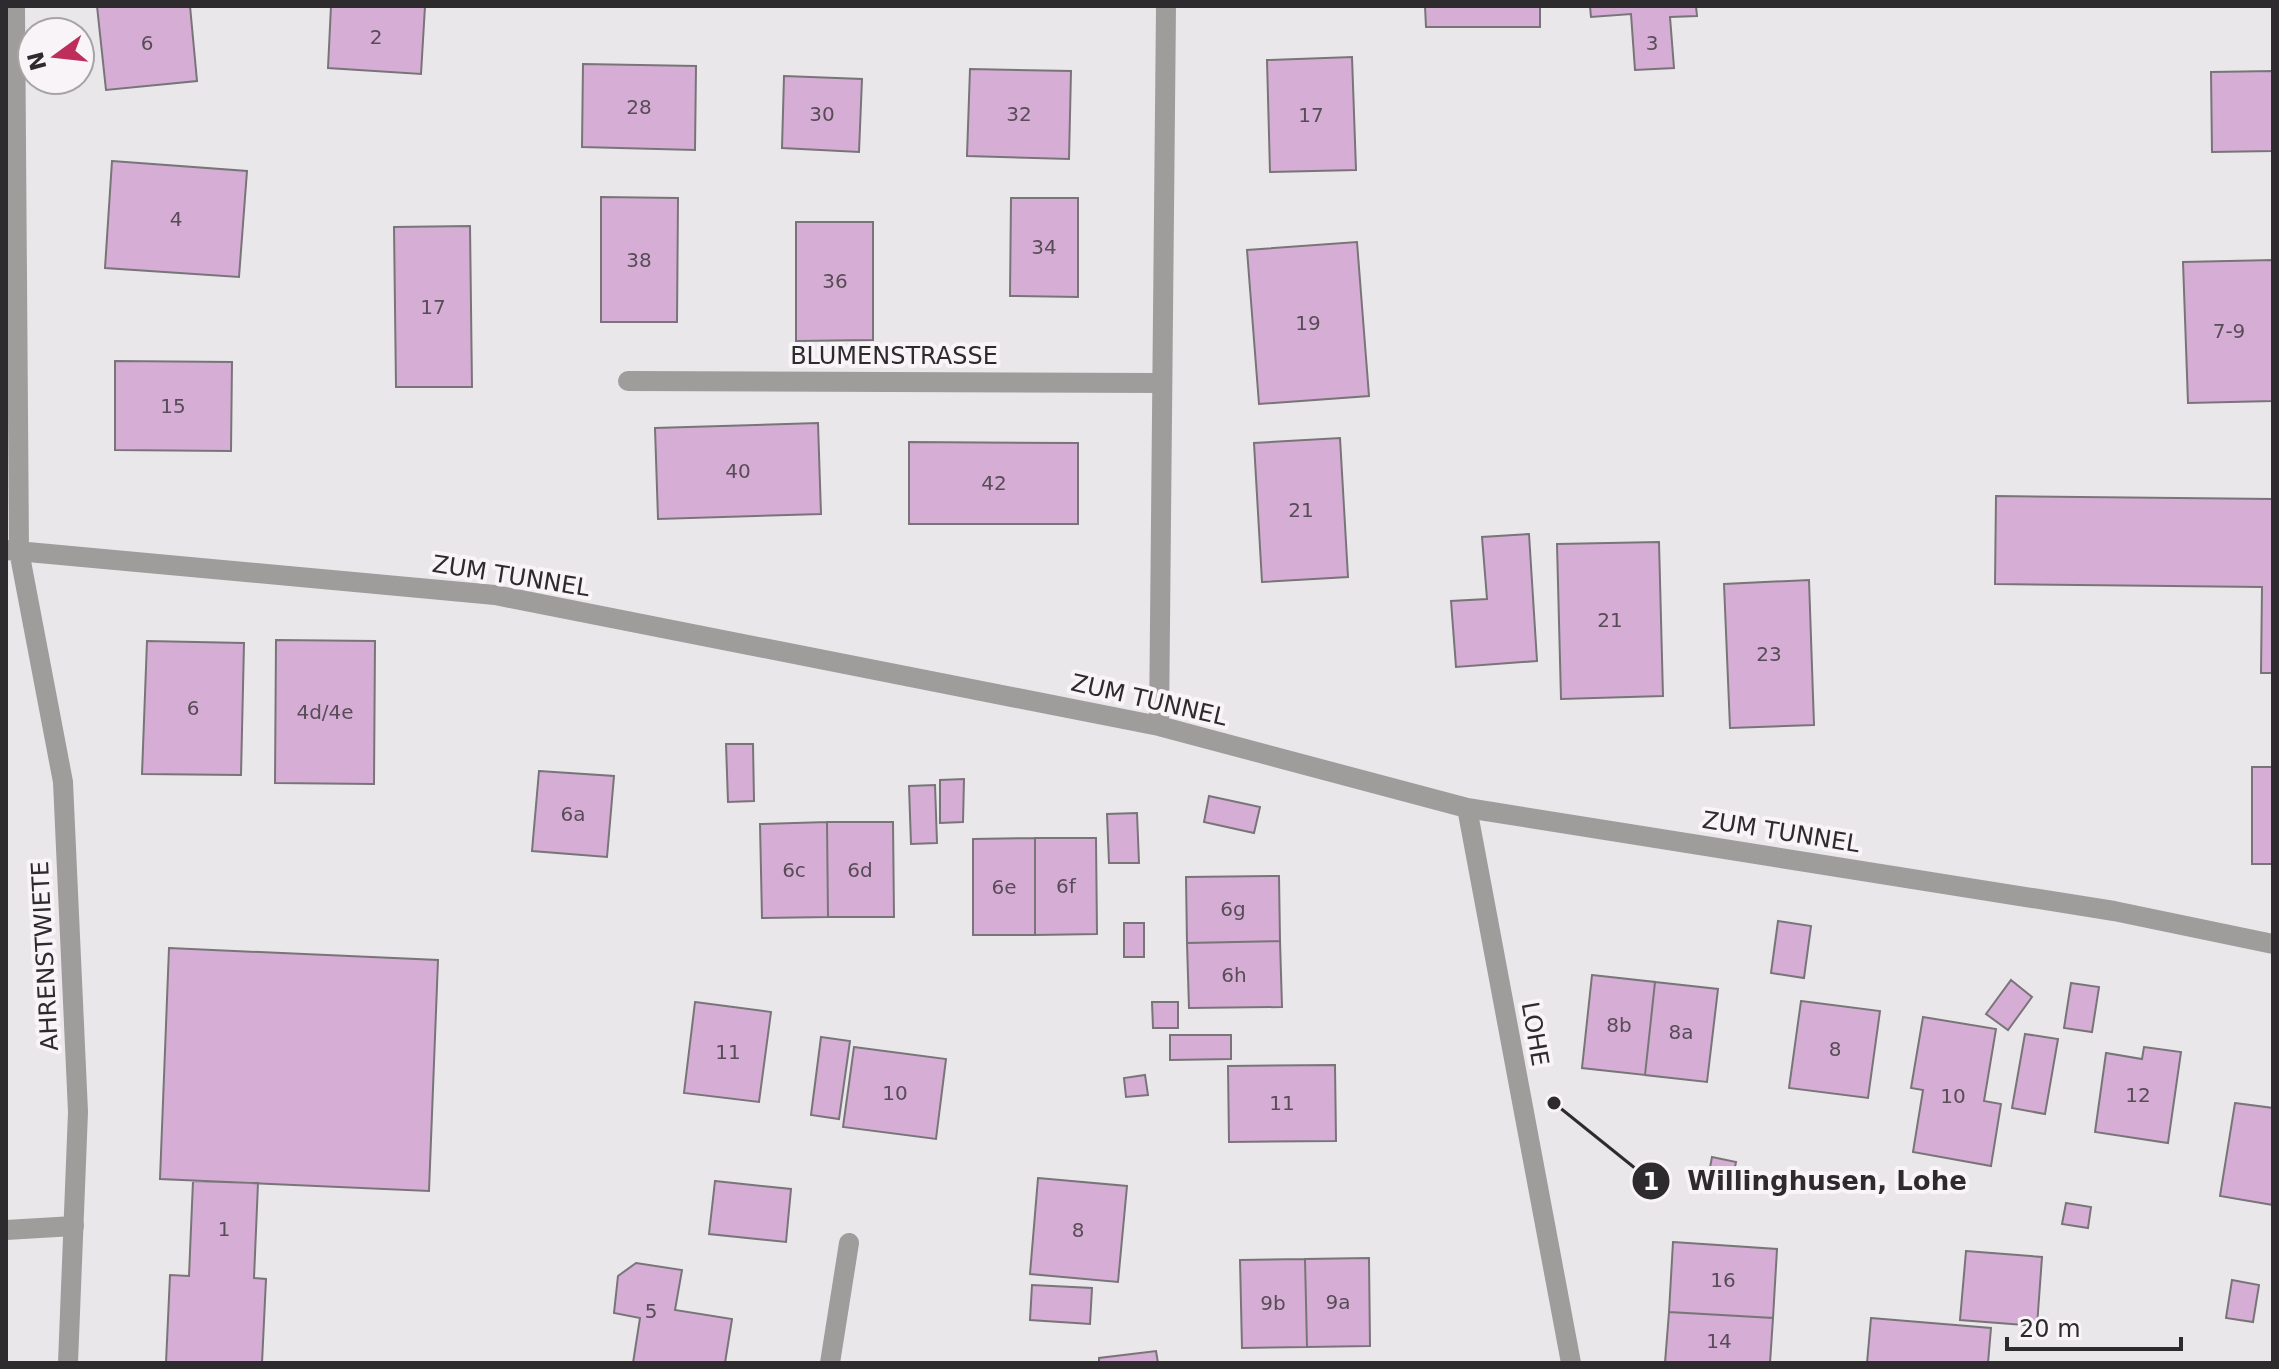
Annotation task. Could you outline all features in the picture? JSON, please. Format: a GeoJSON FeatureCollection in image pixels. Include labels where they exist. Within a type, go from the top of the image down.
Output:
{"type":"FeatureCollection","features":[{"type":"Feature","properties":{"kind":"street","name":"AHRENSTWIETE"},"geometry":{"type":"LineString","coordinates":[[15,6],[13,551],[63,782],[78,1112],[68,1363]]}},
{"type":"Feature","properties":{"kind":"street"},"geometry":{"type":"LineString","coordinates":[[1159,726],[1166,6]]}},
{"type":"Feature","properties":{"kind":"street","name":"BLUMENSTRASSE"},"geometry":{"type":"LineString","coordinates":[[628,381],[1160,383]]}},
{"type":"Feature","properties":{"kind":"street","name":"ZUM TUNNEL"},"geometry":{"type":"LineString","coordinates":[[13,551],[495,595],[1159,726],[1467,808],[2114,911],[2273,944]]}},
{"type":"Feature","properties":{"kind":"street","name":"LOHE"},"geometry":{"type":"LineString","coordinates":[[1467,808],[1571,1363]]}},
{"type":"Feature","properties":{"kind":"street"},"geometry":{"type":"LineString","coordinates":[[6,1230],[74,1226]]}},
{"type":"Feature","properties":{"kind":"street"},"geometry":{"type":"LineString","coordinates":[[830,1363],[849,1243]]}},
{"type":"Feature","properties":{"kind":"building"},"geometry":{"type":"Polygon","coordinates":[[[97,6],[190,6],[197,81],[106,90],[97,6]]]}},
{"type":"Feature","properties":{"kind":"building"},"geometry":{"type":"Polygon","coordinates":[[[331,6],[425,6],[421,74],[328,68],[331,6]]]}},
{"type":"Feature","properties":{"kind":"building"},"geometry":{"type":"Polygon","coordinates":[[[1425,6],[1540,6],[1540,27],[1426,27],[1425,6]]]}},
{"type":"Feature","properties":{"kind":"building"},"geometry":{"type":"Polygon","coordinates":[[[1590,6],[1696,6],[1697,16],[1670,17],[1674,68],[1635,70],[1631,14],[1591,17],[1590,6]]]}},
{"type":"Feature","properties":{"kind":"building"},"geometry":{"type":"Polygon","coordinates":[[[1352,57],[1356,170],[1270,172],[1267,60],[1352,57]]]}},
{"type":"Feature","properties":{"kind":"building"},"geometry":{"type":"Polygon","coordinates":[[[583,64],[696,66],[695,150],[582,147],[583,64]]]}},
{"type":"Feature","properties":{"kind":"building"},"geometry":{"type":"Polygon","coordinates":[[[970,69],[1071,71],[1069,159],[967,156],[970,69]]]}},
{"type":"Feature","properties":{"kind":"building"},"geometry":{"type":"Polygon","coordinates":[[[2273,71],[2273,151],[2212,152],[2211,72],[2273,71]]]}},
{"type":"Feature","properties":{"kind":"building"},"geometry":{"type":"Polygon","coordinates":[[[784,76],[862,79],[859,152],[782,148],[784,76]]]}},
{"type":"Feature","properties":{"kind":"building"},"geometry":{"type":"Polygon","coordinates":[[[112,161],[247,171],[239,277],[105,268],[112,161]]]}},
{"type":"Feature","properties":{"kind":"building"},"geometry":{"type":"Polygon","coordinates":[[[601,197],[678,198],[677,322],[601,322],[601,197]]]}},
{"type":"Feature","properties":{"kind":"building"},"geometry":{"type":"Polygon","coordinates":[[[1011,198],[1078,198],[1078,297],[1010,296],[1011,198]]]}},
{"type":"Feature","properties":{"kind":"building"},"geometry":{"type":"Polygon","coordinates":[[[796,222],[873,222],[873,340],[796,341],[796,222]]]}},
{"type":"Feature","properties":{"kind":"building"},"geometry":{"type":"Polygon","coordinates":[[[470,226],[472,387],[396,387],[394,227],[470,226]]]}},
{"type":"Feature","properties":{"kind":"building"},"geometry":{"type":"Polygon","coordinates":[[[1357,242],[1369,396],[1259,404],[1247,250],[1357,242]]]}},
{"type":"Feature","properties":{"kind":"building"},"geometry":{"type":"Polygon","coordinates":[[[2273,260],[2273,401],[2188,403],[2183,262],[2273,260]]]}},
{"type":"Feature","properties":{"kind":"building"},"geometry":{"type":"Polygon","coordinates":[[[115,361],[232,362],[231,451],[115,450],[115,361]]]}},
{"type":"Feature","properties":{"kind":"building"},"geometry":{"type":"Polygon","coordinates":[[[818,423],[821,514],[658,519],[655,428],[818,423]]]}},
{"type":"Feature","properties":{"kind":"building"},"geometry":{"type":"Polygon","coordinates":[[[1340,438],[1348,577],[1262,582],[1254,443],[1340,438]]]}},
{"type":"Feature","properties":{"kind":"building"},"geometry":{"type":"Polygon","coordinates":[[[909,442],[1078,443],[1078,524],[909,524],[909,442]]]}},
{"type":"Feature","properties":{"kind":"building"},"geometry":{"type":"Polygon","coordinates":[[[1996,496],[2273,499],[2273,673],[2261,673],[2262,587],[1995,584],[1996,496]]]}},
{"type":"Feature","properties":{"kind":"building"},"geometry":{"type":"Polygon","coordinates":[[[1529,534],[1537,661],[1456,667],[1451,601],[1487,599],[1482,537],[1529,534]]]}},
{"type":"Feature","properties":{"kind":"building"},"geometry":{"type":"Polygon","coordinates":[[[1659,542],[1663,696],[1561,699],[1557,544],[1659,542]]]}},
{"type":"Feature","properties":{"kind":"building"},"geometry":{"type":"Polygon","coordinates":[[[1809,580],[1814,725],[1730,728],[1724,584],[1809,580]]]}},
{"type":"Feature","properties":{"kind":"building"},"geometry":{"type":"Polygon","coordinates":[[[276,640],[375,641],[374,784],[275,783],[276,640]]]}},
{"type":"Feature","properties":{"kind":"building"},"geometry":{"type":"Polygon","coordinates":[[[147,641],[244,643],[241,775],[142,774],[147,641]]]}},
{"type":"Feature","properties":{"kind":"building"},"geometry":{"type":"Polygon","coordinates":[[[726,744],[753,744],[754,801],[728,802],[726,744]]]}},
{"type":"Feature","properties":{"kind":"building"},"geometry":{"type":"Polygon","coordinates":[[[2252,767],[2273,767],[2273,864],[2252,864],[2252,767]]]}},
{"type":"Feature","properties":{"kind":"building"},"geometry":{"type":"Polygon","coordinates":[[[539,771],[614,776],[607,857],[532,851],[539,771]]]}},
{"type":"Feature","properties":{"kind":"building"},"geometry":{"type":"Polygon","coordinates":[[[964,779],[963,822],[940,823],[940,780],[964,779]]]}},
{"type":"Feature","properties":{"kind":"building"},"geometry":{"type":"Polygon","coordinates":[[[935,785],[937,843],[911,844],[909,786],[935,785]]]}},
{"type":"Feature","properties":{"kind":"building"},"geometry":{"type":"Polygon","coordinates":[[[1209,796],[1260,807],[1254,833],[1204,822],[1209,796]]]}},
{"type":"Feature","properties":{"kind":"building"},"geometry":{"type":"Polygon","coordinates":[[[1137,813],[1139,863],[1109,863],[1107,814],[1137,813]]]}},
{"type":"Feature","properties":{"kind":"building"},"geometry":{"type":"Polygon","coordinates":[[[827,822],[828,917],[762,918],[760,824],[827,822]]]}},
{"type":"Feature","properties":{"kind":"building"},"geometry":{"type":"Polygon","coordinates":[[[827,822],[893,822],[894,917],[828,917],[827,822]]]}},
{"type":"Feature","properties":{"kind":"building"},"geometry":{"type":"Polygon","coordinates":[[[1035,838],[1035,935],[973,935],[973,839],[1035,838]]]}},
{"type":"Feature","properties":{"kind":"building"},"geometry":{"type":"Polygon","coordinates":[[[1035,838],[1096,838],[1097,934],[1035,935],[1035,838]]]}},
{"type":"Feature","properties":{"kind":"building"},"geometry":{"type":"Polygon","coordinates":[[[1279,876],[1280,941],[1187,943],[1186,877],[1279,876]]]}},
{"type":"Feature","properties":{"kind":"building"},"geometry":{"type":"Polygon","coordinates":[[[1778,921],[1811,926],[1804,978],[1771,973],[1778,921]]]}},
{"type":"Feature","properties":{"kind":"building"},"geometry":{"type":"Polygon","coordinates":[[[1124,923],[1144,923],[1144,957],[1124,957],[1124,923]]]}},
{"type":"Feature","properties":{"kind":"building"},"geometry":{"type":"Polygon","coordinates":[[[1280,941],[1282,1007],[1189,1008],[1187,943],[1280,941]]]}},
{"type":"Feature","properties":{"kind":"building"},"geometry":{"type":"Polygon","coordinates":[[[169,948],[438,960],[429,1191],[160,1179],[169,948]]]}},
{"type":"Feature","properties":{"kind":"building"},"geometry":{"type":"Polygon","coordinates":[[[1592,975],[1655,982],[1645,1075],[1582,1068],[1592,975]]]}},
{"type":"Feature","properties":{"kind":"building"},"geometry":{"type":"Polygon","coordinates":[[[2011,980],[2032,997],[2008,1030],[1986,1014],[2011,980]]]}},
{"type":"Feature","properties":{"kind":"building"},"geometry":{"type":"Polygon","coordinates":[[[1655,982],[1718,989],[1707,1082],[1645,1075],[1655,982]]]}},
{"type":"Feature","properties":{"kind":"building"},"geometry":{"type":"Polygon","coordinates":[[[2071,983],[2099,987],[2092,1032],[2064,1028],[2071,983]]]}},
{"type":"Feature","properties":{"kind":"building"},"geometry":{"type":"Polygon","coordinates":[[[1801,1001],[1880,1011],[1868,1098],[1789,1088],[1801,1001]]]}},
{"type":"Feature","properties":{"kind":"building"},"geometry":{"type":"Polygon","coordinates":[[[695,1002],[771,1012],[759,1102],[684,1093],[695,1002]]]}},
{"type":"Feature","properties":{"kind":"building"},"geometry":{"type":"Polygon","coordinates":[[[1152,1002],[1178,1002],[1178,1028],[1153,1028],[1152,1002]]]}},
{"type":"Feature","properties":{"kind":"building"},"geometry":{"type":"Polygon","coordinates":[[[1923,1017],[1996,1029],[1984,1101],[2001,1104],[1991,1166],[1913,1152],[1923,1090],[1911,1088],[1923,1017]]]}},
{"type":"Feature","properties":{"kind":"building"},"geometry":{"type":"Polygon","coordinates":[[[2025,1034],[2058,1039],[2045,1114],[2012,1108],[2025,1034]]]}},
{"type":"Feature","properties":{"kind":"building"},"geometry":{"type":"Polygon","coordinates":[[[1170,1035],[1231,1035],[1231,1059],[1170,1060],[1170,1035]]]}},
{"type":"Feature","properties":{"kind":"building"},"geometry":{"type":"Polygon","coordinates":[[[821,1037],[850,1041],[839,1119],[811,1115],[821,1037]]]}},
{"type":"Feature","properties":{"kind":"building"},"geometry":{"type":"Polygon","coordinates":[[[854,1047],[946,1059],[936,1139],[843,1127],[854,1047]]]}},
{"type":"Feature","properties":{"kind":"building"},"geometry":{"type":"Polygon","coordinates":[[[2144,1047],[2181,1052],[2168,1143],[2095,1132],[2106,1053],[2142,1059],[2144,1047]]]}},
{"type":"Feature","properties":{"kind":"building"},"geometry":{"type":"Polygon","coordinates":[[[1335,1065],[1336,1141],[1229,1142],[1228,1066],[1335,1065]]]}},
{"type":"Feature","properties":{"kind":"building"},"geometry":{"type":"Polygon","coordinates":[[[1145,1075],[1148,1095],[1126,1097],[1124,1078],[1145,1075]]]}},
{"type":"Feature","properties":{"kind":"building"},"geometry":{"type":"Polygon","coordinates":[[[2235,1103],[2273,1108],[2273,1205],[2220,1196],[2235,1103]]]}},
{"type":"Feature","properties":{"kind":"building"},"geometry":{"type":"Polygon","coordinates":[[[1712,1157],[1736,1162],[1732,1182],[1708,1178],[1712,1157]]]}},
{"type":"Feature","properties":{"kind":"building"},"geometry":{"type":"Polygon","coordinates":[[[1038,1178],[1127,1186],[1118,1282],[1030,1274],[1038,1178]]]}},
{"type":"Feature","properties":{"kind":"building"},"geometry":{"type":"Polygon","coordinates":[[[193,1181],[258,1183],[254,1278],[266,1279],[262,1363],[166,1363],[170,1275],[189,1276],[193,1181]]]}},
{"type":"Feature","properties":{"kind":"building"},"geometry":{"type":"Polygon","coordinates":[[[715,1181],[791,1189],[786,1242],[709,1234],[715,1181]]]}},
{"type":"Feature","properties":{"kind":"building"},"geometry":{"type":"Polygon","coordinates":[[[2066,1203],[2091,1207],[2088,1228],[2062,1224],[2066,1203]]]}},
{"type":"Feature","properties":{"kind":"building"},"geometry":{"type":"Polygon","coordinates":[[[1673,1242],[1777,1249],[1773,1318],[1669,1312],[1673,1242]]]}},
{"type":"Feature","properties":{"kind":"building"},"geometry":{"type":"Polygon","coordinates":[[[1966,1251],[2042,1257],[2037,1326],[1960,1320],[1966,1251]]]}},
{"type":"Feature","properties":{"kind":"building"},"geometry":{"type":"Polygon","coordinates":[[[1369,1258],[1370,1346],[1307,1347],[1305,1259],[1369,1258]]]}},
{"type":"Feature","properties":{"kind":"building"},"geometry":{"type":"Polygon","coordinates":[[[1305,1259],[1307,1347],[1242,1348],[1240,1260],[1305,1259]]]}},
{"type":"Feature","properties":{"kind":"building"},"geometry":{"type":"Polygon","coordinates":[[[636,1263],[682,1270],[675,1310],[732,1319],[725,1363],[633,1363],[640,1318],[614,1313],[618,1276],[636,1263]]]}},
{"type":"Feature","properties":{"kind":"building"},"geometry":{"type":"Polygon","coordinates":[[[2232,1280],[2259,1285],[2253,1322],[2226,1318],[2232,1280]]]}},
{"type":"Feature","properties":{"kind":"building"},"geometry":{"type":"Polygon","coordinates":[[[1032,1285],[1092,1288],[1090,1324],[1030,1320],[1032,1285]]]}},
{"type":"Feature","properties":{"kind":"building"},"geometry":{"type":"Polygon","coordinates":[[[1669,1312],[1773,1318],[1770,1363],[1665,1363],[1669,1312]]]}},
{"type":"Feature","properties":{"kind":"building"},"geometry":{"type":"Polygon","coordinates":[[[1871,1318],[1991,1328],[1988,1363],[1867,1363],[1871,1318]]]}},
{"type":"Feature","properties":{"kind":"building"},"geometry":{"type":"Polygon","coordinates":[[[1156,1351],[1158,1363],[1099,1363],[1099,1358],[1156,1351]]]}},
{"type":"Feature","properties":{"kind":"place","name":"Willinghusen, Lohe"},"geometry":{"type":"Point","coordinates":[1554,1103]}}]}
